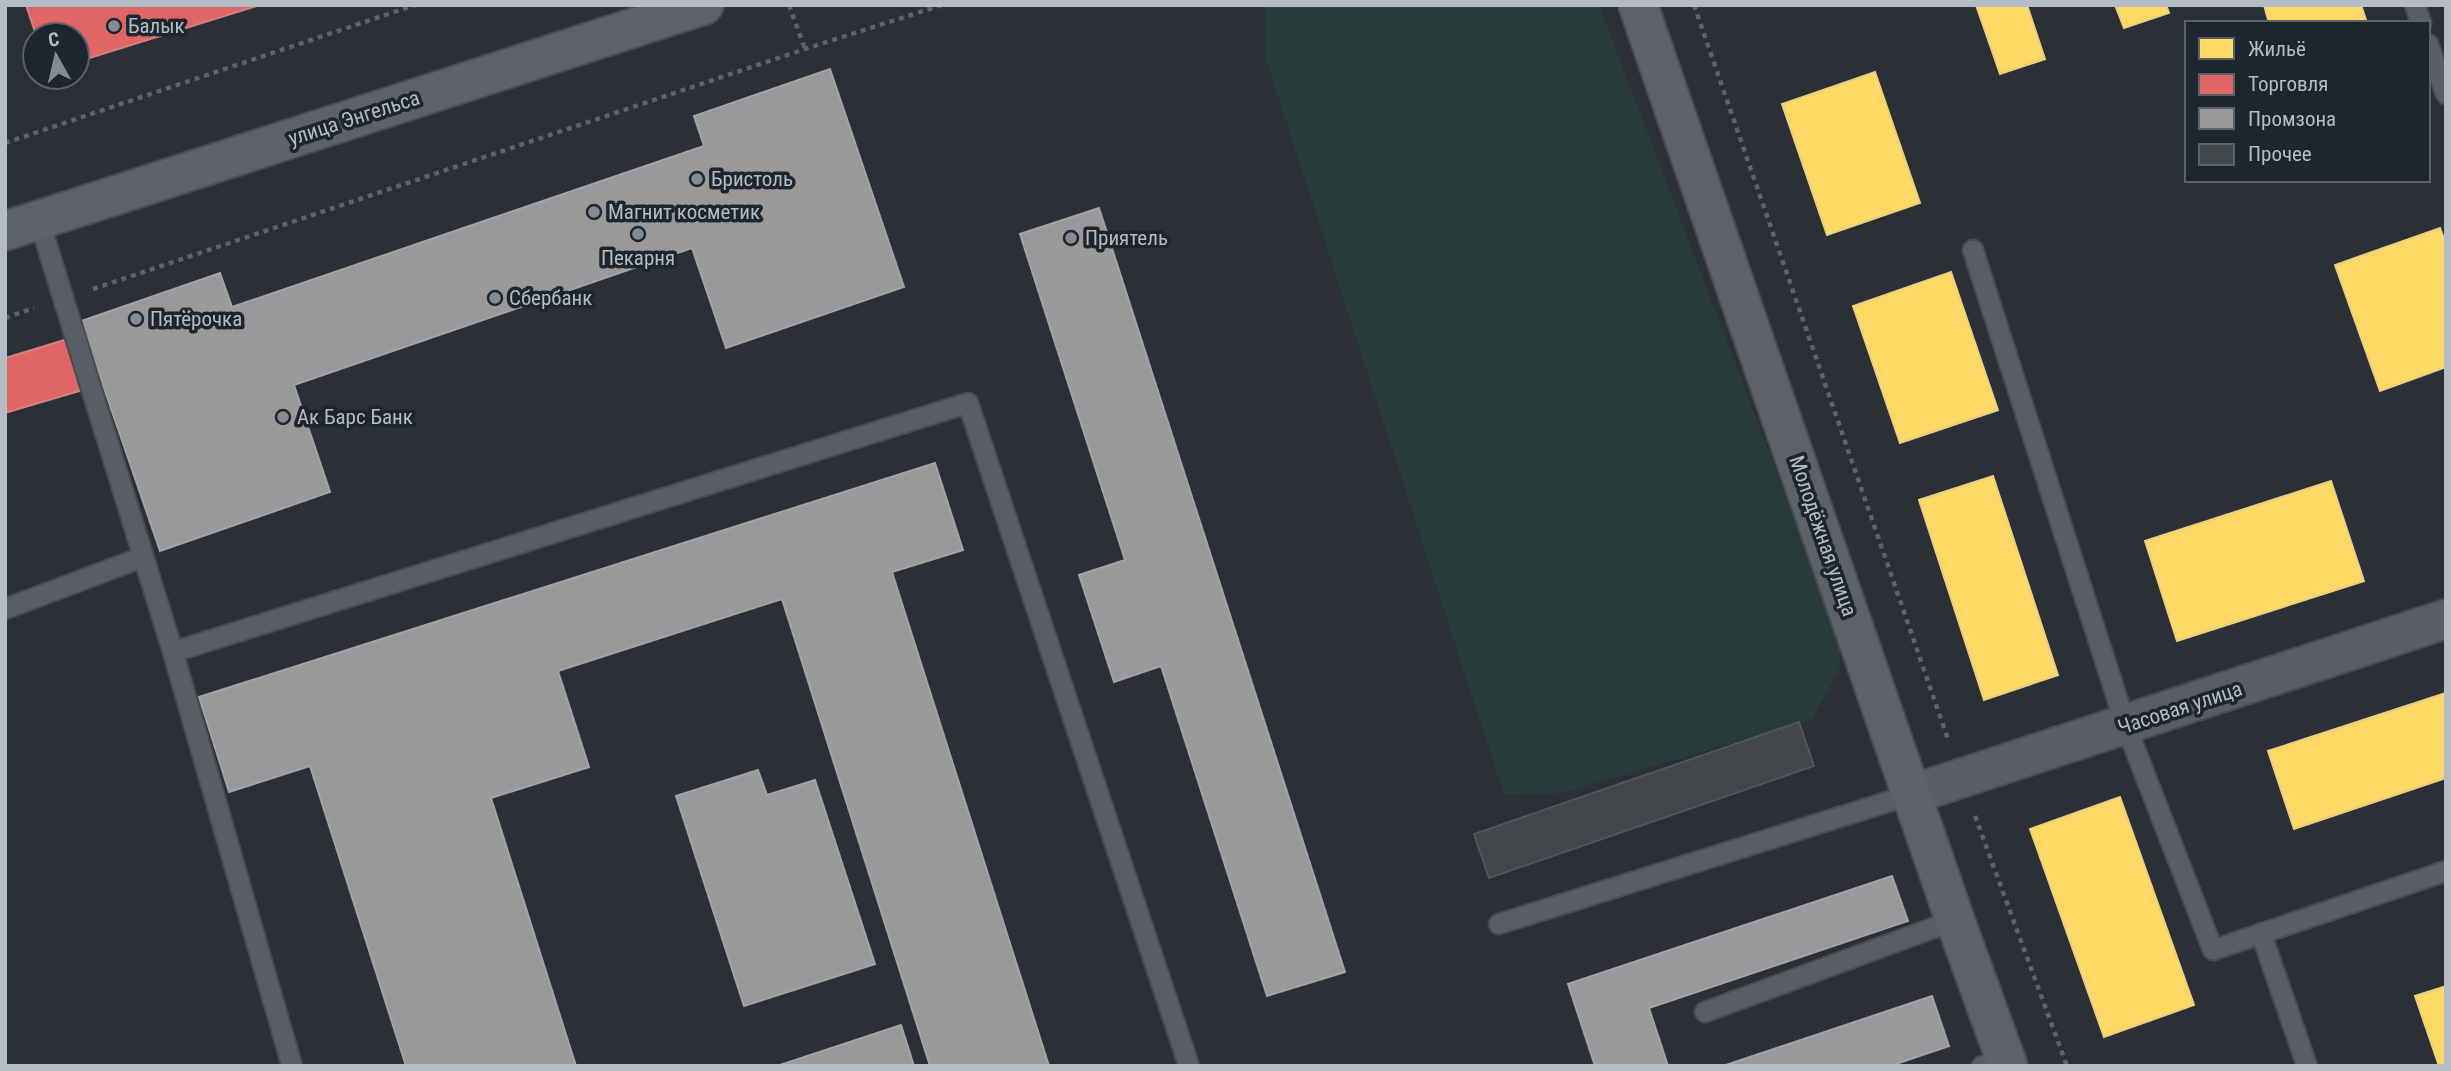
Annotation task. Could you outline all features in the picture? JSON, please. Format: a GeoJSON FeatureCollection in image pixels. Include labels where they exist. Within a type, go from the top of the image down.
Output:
{"type":"FeatureCollection","features":[{"type":"Feature","properties":{"kind":"main road","name":"улица Энгельса"},"geometry":{"type":"LineString","coordinates":[[22,226],[704,5]]}},
{"type":"Feature","properties":{"kind":"main road","name":"Молодёжная улица"},"geometry":{"type":"LineString","coordinates":[[1638,5],[1913,794],[1999,1063]]}},
{"type":"Feature","properties":{"kind":"street","name":"Часовая улица"},"geometry":{"type":"LineString","coordinates":[[1913,794],[2446,619]]}},
{"type":"Feature","properties":{"kind":"lane"},"geometry":{"type":"LineString","coordinates":[[2430,50],[2446,94]]}},
{"type":"Feature","properties":{"kind":"lane"},"geometry":{"type":"LineString","coordinates":[[22,226],[63,299],[173,652],[292,1066]]}},
{"type":"Feature","properties":{"kind":"lane"},"geometry":{"type":"LineString","coordinates":[[1973,250],[2126,726],[2213,950],[2446,871]]}},
{"type":"Feature","properties":{"kind":"lane"},"geometry":{"type":"LineString","coordinates":[[173,652],[968,403],[1189,1066]]}},
{"type":"Feature","properties":{"kind":"lane"},"geometry":{"type":"LineString","coordinates":[[5,609],[143,557]]}},
{"type":"Feature","properties":{"kind":"lane"},"geometry":{"type":"LineString","coordinates":[[1499,924],[1913,794]]}},
{"type":"Feature","properties":{"kind":"lane"},"geometry":{"type":"LineString","coordinates":[[1705,1012],[1955,920]]}},
{"type":"Feature","properties":{"kind":"lane"},"geometry":{"type":"LineString","coordinates":[[2261,933],[2307,1066]]}},
{"type":"Feature","properties":{"kind":"path"},"geometry":{"type":"LineString","coordinates":[[5,143],[415,5]]}},
{"type":"Feature","properties":{"kind":"path"},"geometry":{"type":"LineString","coordinates":[[789,5],[805,49]]}},
{"type":"Feature","properties":{"kind":"path"},"geometry":{"type":"LineString","coordinates":[[5,318],[942,5]]}},
{"type":"Feature","properties":{"kind":"path"},"geometry":{"type":"LineString","coordinates":[[1694,5],[1961,778],[2067,1066]]}},
{"type":"Feature","properties":{"kind":"green space"},"geometry":{"type":"Polygon","coordinates":[[[1266,5],[1599,5],[1839,636],[1840,667],[1812,720],[1561,793],[1504,795],[1266,59],[1266,5]]]}},
{"type":"Feature","properties":{"kind":"building: Жильё"},"geometry":{"type":"Polygon","coordinates":[[[1976,5],[2027,5],[2045,59],[2000,74],[1976,5]]]}},
{"type":"Feature","properties":{"kind":"building: Жильё"},"geometry":{"type":"Polygon","coordinates":[[[2115,5],[2166,5],[2169,13],[2124,28],[2115,5]]]}},
{"type":"Feature","properties":{"kind":"building: Жильё"},"geometry":{"type":"Polygon","coordinates":[[[2264,5],[2361,5],[2366,21],[2268,21],[2264,5]]]}},
{"type":"Feature","properties":{"kind":"building: Жильё"},"geometry":{"type":"Polygon","coordinates":[[[1875,72],[1920,203],[1827,235],[1782,104],[1875,72]]]}},
{"type":"Feature","properties":{"kind":"building: Жильё"},"geometry":{"type":"Polygon","coordinates":[[[2440,228],[2446,244],[2446,367],[2380,391],[2335,265],[2440,228]]]}},
{"type":"Feature","properties":{"kind":"building: Жильё"},"geometry":{"type":"Polygon","coordinates":[[[1951,272],[1998,410],[1900,443],[1853,306],[1951,272]]]}},
{"type":"Feature","properties":{"kind":"building: Жильё"},"geometry":{"type":"Polygon","coordinates":[[[1993,476],[2058,675],[1984,700],[1919,500],[1993,476]]]}},
{"type":"Feature","properties":{"kind":"building: Жильё"},"geometry":{"type":"Polygon","coordinates":[[[2331,481],[2364,581],[2177,641],[2145,541],[2331,481]]]}},
{"type":"Feature","properties":{"kind":"building: Жильё"},"geometry":{"type":"Polygon","coordinates":[[[2446,693],[2446,778],[2294,829],[2268,751],[2446,693]]]}},
{"type":"Feature","properties":{"kind":"building: Жильё"},"geometry":{"type":"Polygon","coordinates":[[[2120,797],[2194,1005],[2104,1037],[2030,829],[2120,797]]]}},
{"type":"Feature","properties":{"kind":"building: Жильё"},"geometry":{"type":"Polygon","coordinates":[[[2446,986],[2446,1066],[2439,1066],[2415,996],[2446,986]]]}},
{"type":"Feature","properties":{"kind":"building: Торговля"},"geometry":{"type":"Polygon","coordinates":[[[26,5],[260,5],[91,58],[91,21],[31,21],[26,5]]]}},
{"type":"Feature","properties":{"kind":"building: Торговля"},"geometry":{"type":"Polygon","coordinates":[[[71,338],[86,389],[5,413],[5,358],[71,338]]]}},
{"type":"Feature","properties":{"kind":"building: Промзона"},"geometry":{"type":"Polygon","coordinates":[[[830,69],[904,287],[726,348],[692,248],[294,385],[330,492],[160,551],[81,321],[220,273],[232,307],[704,146],[694,116],[830,69]]]}},
{"type":"Feature","properties":{"kind":"building: Промзона"},"geometry":{"type":"Polygon","coordinates":[[[1099,208],[1345,972],[1267,996],[1161,666],[1114,682],[1079,575],[1125,560],[1020,234],[1099,208]]]}},
{"type":"Feature","properties":{"kind":"building: Промзона"},"geometry":{"type":"Polygon","coordinates":[[[935,463],[963,550],[892,572],[1049,1066],[930,1066],[782,599],[558,671],[589,767],[491,798],[576,1066],[406,1066],[310,766],[229,792],[199,697],[935,463]]]}},
{"type":"Feature","properties":{"kind":"building: Промзона"},"geometry":{"type":"Polygon","coordinates":[[[758,770],[767,795],[815,780],[875,964],[744,1006],[676,796],[758,770]]]}},
{"type":"Feature","properties":{"kind":"building: Промзона"},"geometry":{"type":"Polygon","coordinates":[[[1892,876],[1908,921],[1649,1008],[1668,1066],[1595,1066],[1568,984],[1892,876]]]}},
{"type":"Feature","properties":{"kind":"building: Промзона"},"geometry":{"type":"Polygon","coordinates":[[[1932,996],[1949,1046],[1890,1066],[1723,1066],[1932,996]]]}},
{"type":"Feature","properties":{"kind":"building: Промзона"},"geometry":{"type":"Polygon","coordinates":[[[901,1025],[914,1066],[777,1066],[901,1025]]]}},
{"type":"Feature","properties":{"kind":"building: Прочее"},"geometry":{"type":"Polygon","coordinates":[[[1799,722],[1814,766],[1489,878],[1474,834],[1799,722]]]}},
{"type":"Feature","properties":{"kind":"place","name":"Балык"},"geometry":{"type":"Point","coordinates":[114,26]}},
{"type":"Feature","properties":{"kind":"place","name":"Бристоль"},"geometry":{"type":"Point","coordinates":[697,179]}},
{"type":"Feature","properties":{"kind":"place","name":"Магнит косметик"},"geometry":{"type":"Point","coordinates":[594,212]}},
{"type":"Feature","properties":{"kind":"place","name":"Пекарня"},"geometry":{"type":"Point","coordinates":[638,234]}},
{"type":"Feature","properties":{"kind":"place","name":"Приятель"},"geometry":{"type":"Point","coordinates":[1071,238]}},
{"type":"Feature","properties":{"kind":"place","name":"Сбербанк"},"geometry":{"type":"Point","coordinates":[495,298]}},
{"type":"Feature","properties":{"kind":"place","name":"Пятёрочка"},"geometry":{"type":"Point","coordinates":[136,319]}},
{"type":"Feature","properties":{"kind":"place","name":"Ак Барс Банк"},"geometry":{"type":"Point","coordinates":[283,417]}}]}
